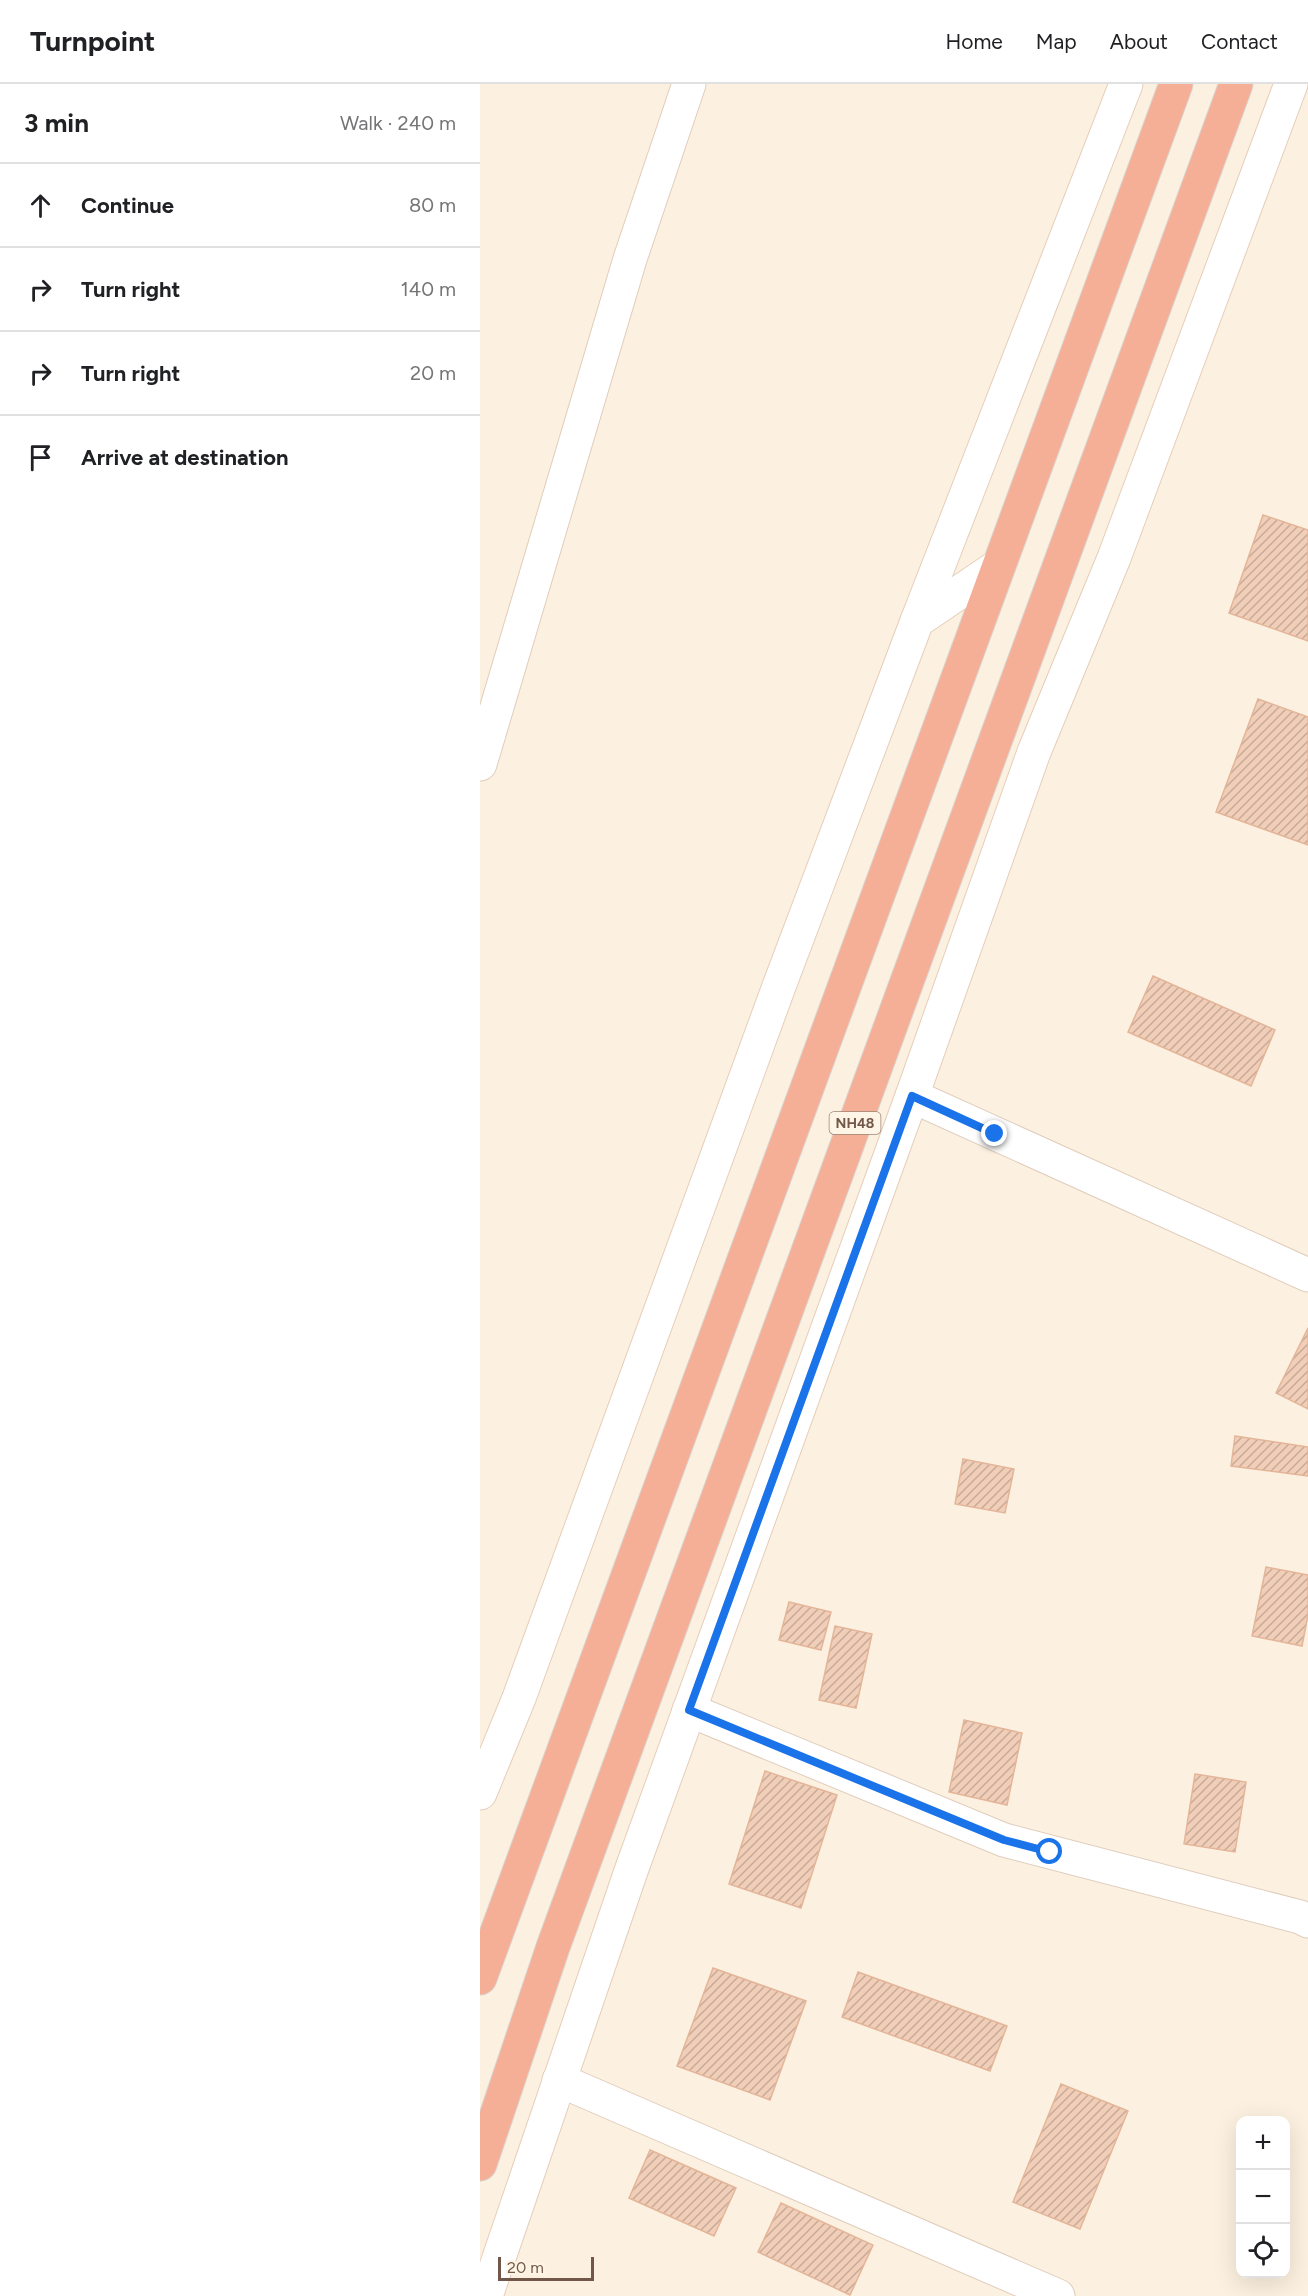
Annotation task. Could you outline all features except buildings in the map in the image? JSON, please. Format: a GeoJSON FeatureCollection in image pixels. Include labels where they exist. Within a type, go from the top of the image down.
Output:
{"type":"FeatureCollection","features":[{"type":"Feature","properties":{"kind":"highway"},"geometry":{"type":"LineString","coordinates":[[480,1978],[1176,84]]}},
{"type":"Feature","properties":{"kind":"highway","name":"NH48"},"geometry":{"type":"LineString","coordinates":[[480,2164],[553,1947],[1236,84]]}},
{"type":"Feature","properties":{"kind":"street"},"geometry":{"type":"LineString","coordinates":[[480,764],[630,259],[689,84]]}},
{"type":"Feature","properties":{"kind":"street"},"geometry":{"type":"LineString","coordinates":[[480,1793],[519,1698],[774,1000],[917,621],[1126,84]]}},
{"type":"Feature","properties":{"kind":"street"},"geometry":{"type":"LineString","coordinates":[[486,2296],[631,1870],[912,1096],[1034,752],[1114,558],[1291,84]]}},
{"type":"Feature","properties":{"kind":"street"},"geometry":{"type":"LineString","coordinates":[[917,621],[998,566]]}},
{"type":"Feature","properties":{"kind":"street"},"geometry":{"type":"LineString","coordinates":[[912,1096],[1308,1275]]}},
{"type":"Feature","properties":{"kind":"street"},"geometry":{"type":"LineString","coordinates":[[689,1710],[1004,1840],[1308,1921]]}},
{"type":"Feature","properties":{"kind":"street"},"geometry":{"type":"LineString","coordinates":[[559,2080],[1058,2296]]}},
{"type":"Feature","properties":{"kind":"route"},"geometry":{"type":"LineString","coordinates":[[995,1134],[912,1096],[689,1710],[1004,1840],[1050,1852]]}}]}
